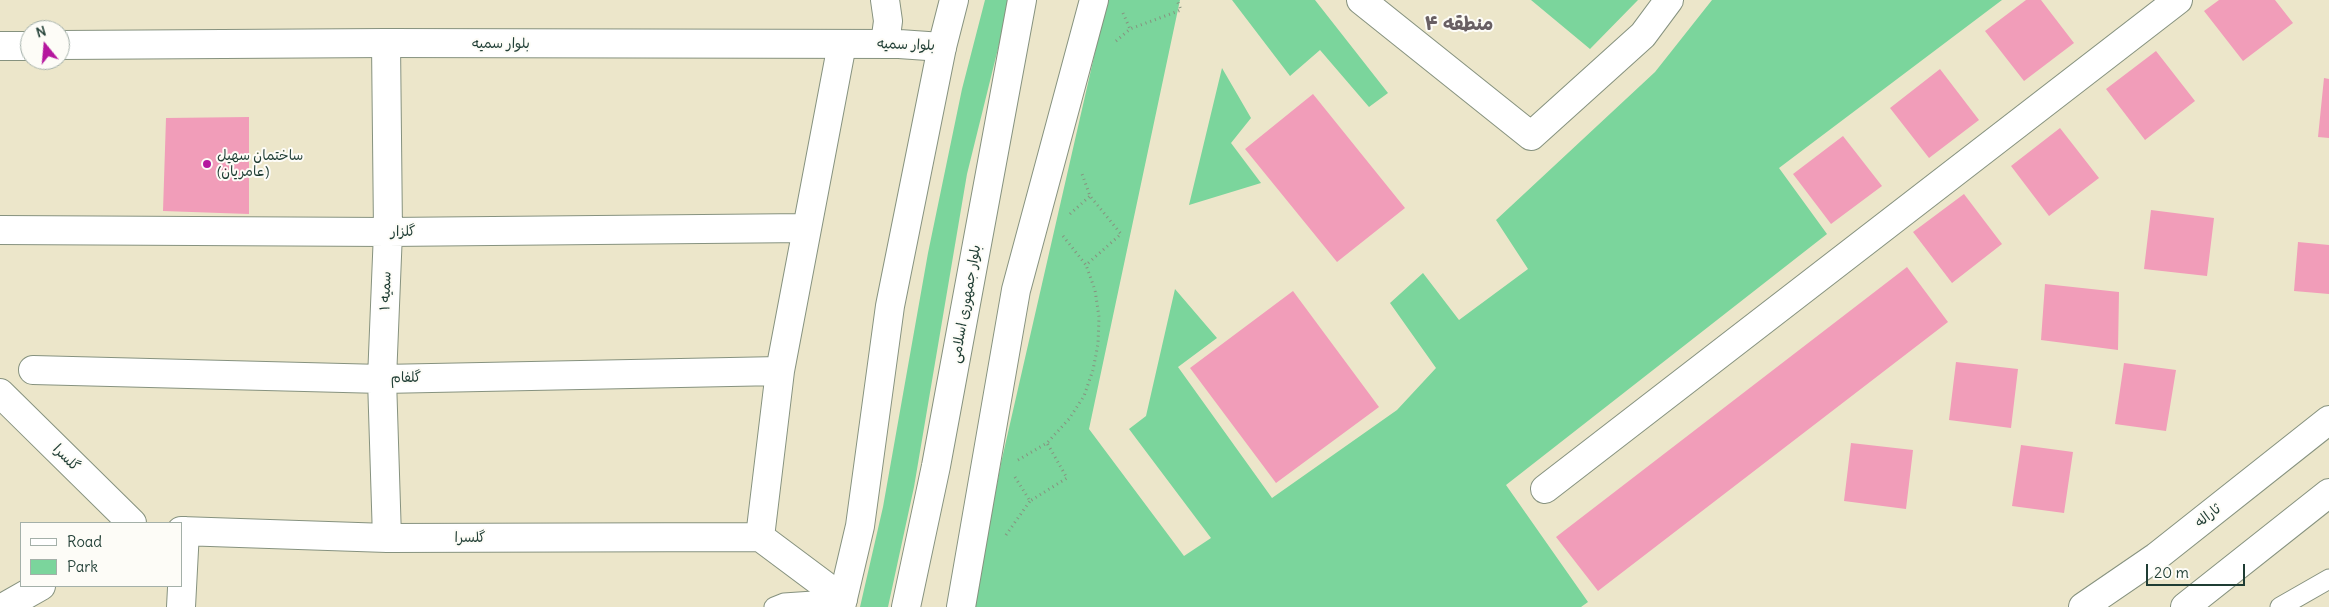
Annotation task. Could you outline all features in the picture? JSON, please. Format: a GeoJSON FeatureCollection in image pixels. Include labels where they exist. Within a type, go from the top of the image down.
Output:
{"type":"FeatureCollection","features":[{"type":"Feature","properties":{"kind":"street"},"geometry":{"type":"LineString","coordinates":[[885,0],[888,21],[885,44]]}},
{"type":"Feature","properties":{"kind":"street"},"geometry":{"type":"LineString","coordinates":[[842,44],[780,371],[760,537],[842,603],[860,526],[890,306],[942,47],[949,0]]}},
{"type":"Feature","properties":{"kind":"street","name":"بلوار جمهوری اسلامی"},"geometry":{"type":"LineString","coordinates":[[906,607],[938,456],[1022,0]]}},
{"type":"Feature","properties":{"kind":"street"},"geometry":{"type":"LineString","coordinates":[[961,607],[1016,290],[1094,0]]}},
{"type":"Feature","properties":{"kind":"street"},"geometry":{"type":"LineString","coordinates":[[1361,0],[1531,136],[1643,35],[1669,0]]}},
{"type":"Feature","properties":{"kind":"street"},"geometry":{"type":"LineString","coordinates":[[1545,489],[2178,0]]}},
{"type":"Feature","properties":{"kind":"street","name":"بلوار سمیه"},"geometry":{"type":"LineString","coordinates":[[70,45],[386,43],[885,44],[942,47]]}},
{"type":"Feature","properties":{"kind":"street","name":"سمیه ۱"},"geometry":{"type":"LineString","coordinates":[[386,43],[388,232],[382,379],[387,538]]}},
{"type":"Feature","properties":{"kind":"street"},"geometry":{"type":"LineString","coordinates":[[0,46],[20,46]]}},
{"type":"Feature","properties":{"kind":"street","name":"گلزار"},"geometry":{"type":"LineString","coordinates":[[0,230],[388,232],[807,228]]}},
{"type":"Feature","properties":{"kind":"street","name":"گلفام"},"geometry":{"type":"LineString","coordinates":[[33,370],[382,379],[780,371]]}},
{"type":"Feature","properties":{"kind":"street","name":"گلسرا"},"geometry":{"type":"LineString","coordinates":[[0,393],[131,522]]}},
{"type":"Feature","properties":{"kind":"street","name":"ثاراله"},"geometry":{"type":"LineString","coordinates":[[2083,607],[2156,557],[2329,420]]}},
{"type":"Feature","properties":{"kind":"street"},"geometry":{"type":"LineString","coordinates":[[2185,607],[2329,493]]}},
{"type":"Feature","properties":{"kind":"street"},"geometry":{"type":"LineString","coordinates":[[182,569],[183,531]]}},
{"type":"Feature","properties":{"kind":"street","name":"گلسرا"},"geometry":{"type":"LineString","coordinates":[[183,531],[387,538],[760,537]]}},
{"type":"Feature","properties":{"kind":"street"},"geometry":{"type":"LineString","coordinates":[[4,607],[39,587]]}},
{"type":"Feature","properties":{"kind":"street"},"geometry":{"type":"LineString","coordinates":[[181,607],[182,587]]}},
{"type":"Feature","properties":{"kind":"lane"},"geometry":{"type":"LineString","coordinates":[[2280,607],[2329,579]]}},
{"type":"Feature","properties":{"kind":"lane"},"geometry":{"type":"LineString","coordinates":[[774,607],[784,603],[842,603]]}},
{"type":"Feature","properties":{"kind":"path"},"geometry":{"type":"LineString","coordinates":[[1130,29],[1180,10],[1177,0]]}},
{"type":"Feature","properties":{"kind":"path"},"geometry":{"type":"LineString","coordinates":[[1063,220],[1090,196],[1121,234],[1086,265]]}},
{"type":"Feature","properties":{"kind":"path"},"geometry":{"type":"LineString","coordinates":[[1016,462],[1047,443],[1069,419],[1084,396],[1093,370],[1098,344],[1099,317],[1095,290],[1086,265],[1062,234]]}},
{"type":"Feature","properties":{"kind":"path"},"geometry":{"type":"LineString","coordinates":[[1013,473],[1030,501],[1067,478],[1047,443]]}},
{"type":"Feature","properties":{"kind":"green space"},"geometry":{"type":"Polygon","coordinates":[[[985,0],[1010,0],[967,174],[914,487],[888,607],[860,607],[883,507],[928,253],[962,89],[985,0]]]}},
{"type":"Feature","properties":{"kind":"green space"},"geometry":{"type":"Polygon","coordinates":[[[1107,0],[1180,0],[1089,429],[1184,556],[1211,538],[1129,429],[1146,416],[1175,289],[1217,338],[1178,367],[1272,498],[1397,410],[1436,368],[1390,303],[1423,273],[1459,320],[1528,269],[1496,220],[1655,72],[1712,0],[2002,0],[1779,168],[1827,234],[1506,485],[1588,602],[1581,607],[974,607],[1001,463],[1107,0]]]}},
{"type":"Feature","properties":{"kind":"green space"},"geometry":{"type":"Polygon","coordinates":[[[1232,0],[1315,0],[1388,93],[1369,107],[1320,50],[1290,76],[1232,0]]]}},
{"type":"Feature","properties":{"kind":"green space"},"geometry":{"type":"Polygon","coordinates":[[[1531,0],[1638,0],[1590,49],[1531,0]]]}},
{"type":"Feature","properties":{"kind":"green space"},"geometry":{"type":"Polygon","coordinates":[[[1222,68],[1251,118],[1231,143],[1261,183],[1189,205],[1222,68]]]}},
{"type":"Feature","properties":{"kind":"building"},"geometry":{"type":"Polygon","coordinates":[[[2026,0],[2041,0],[2074,43],[2024,81],[1985,31],[2026,0]]]}},
{"type":"Feature","properties":{"kind":"building"},"geometry":{"type":"Polygon","coordinates":[[[2219,0],[2275,0],[2293,23],[2243,61],[2204,11],[2219,0]]]}},
{"type":"Feature","properties":{"kind":"building"},"geometry":{"type":"Polygon","coordinates":[[[2156,51],[2195,101],[2145,140],[2106,89],[2156,51]]]}},
{"type":"Feature","properties":{"kind":"building"},"geometry":{"type":"Polygon","coordinates":[[[1940,69],[1979,120],[1929,158],[1890,108],[1940,69]]]}},
{"type":"Feature","properties":{"kind":"building"},"geometry":{"type":"Polygon","coordinates":[[[2324,78],[2329,79],[2329,138],[2318,137],[2324,78]]]}},
{"type":"Feature","properties":{"kind":"building"},"geometry":{"type":"Polygon","coordinates":[[[1313,94],[1405,208],[1337,262],[1245,149],[1313,94]]]}},
{"type":"Feature","properties":{"kind":"building","name":"ساختمان سهیل (عامریان)"},"geometry":{"type":"Polygon","coordinates":[[[249,117],[249,214],[163,211],[166,118],[249,117]]]}},
{"type":"Feature","properties":{"kind":"building"},"geometry":{"type":"Polygon","coordinates":[[[2060,128],[2099,178],[2049,216],[2011,166],[2060,128]]]}},
{"type":"Feature","properties":{"kind":"building"},"geometry":{"type":"Polygon","coordinates":[[[1843,136],[1882,186],[1831,224],[1793,174],[1843,136]]]}},
{"type":"Feature","properties":{"kind":"building"},"geometry":{"type":"Polygon","coordinates":[[[1964,194],[2002,244],[1952,283],[1913,232],[1964,194]]]}},
{"type":"Feature","properties":{"kind":"building"},"geometry":{"type":"Polygon","coordinates":[[[2151,210],[2214,218],[2207,276],[2144,269],[2151,210]]]}},
{"type":"Feature","properties":{"kind":"building"},"geometry":{"type":"Polygon","coordinates":[[[2298,242],[2329,245],[2329,294],[2294,291],[2298,242]]]}},
{"type":"Feature","properties":{"kind":"building"},"geometry":{"type":"Polygon","coordinates":[[[1907,267],[1948,322],[1598,591],[1556,537],[1907,267]]]}},
{"type":"Feature","properties":{"kind":"building"},"geometry":{"type":"Polygon","coordinates":[[[2045,284],[2119,292],[2118,350],[2041,340],[2045,284]]]}},
{"type":"Feature","properties":{"kind":"building"},"geometry":{"type":"Polygon","coordinates":[[[1293,291],[1379,407],[1276,483],[1190,368],[1293,291]]]}},
{"type":"Feature","properties":{"kind":"building"},"geometry":{"type":"Polygon","coordinates":[[[1956,362],[2018,369],[2011,428],[1949,420],[1956,362]]]}},
{"type":"Feature","properties":{"kind":"building"},"geometry":{"type":"Polygon","coordinates":[[[2124,363],[2176,370],[2166,431],[2115,424],[2124,363]]]}},
{"type":"Feature","properties":{"kind":"building"},"geometry":{"type":"Polygon","coordinates":[[[1851,443],[1913,450],[1906,509],[1844,501],[1851,443]]]}},
{"type":"Feature","properties":{"kind":"building"},"geometry":{"type":"Polygon","coordinates":[[[2021,445],[2073,452],[2064,513],[2012,506],[2021,445]]]}},
{"type":"Feature","properties":{"kind":"place","name":"ساختمان سهیل (عامریان)"},"geometry":{"type":"Point","coordinates":[207,164]}},
{"type":"Feature","properties":{"kind":"district","name":"منطقه ۴"},"geometry":{"type":"Point","coordinates":[1459,25]}}]}
